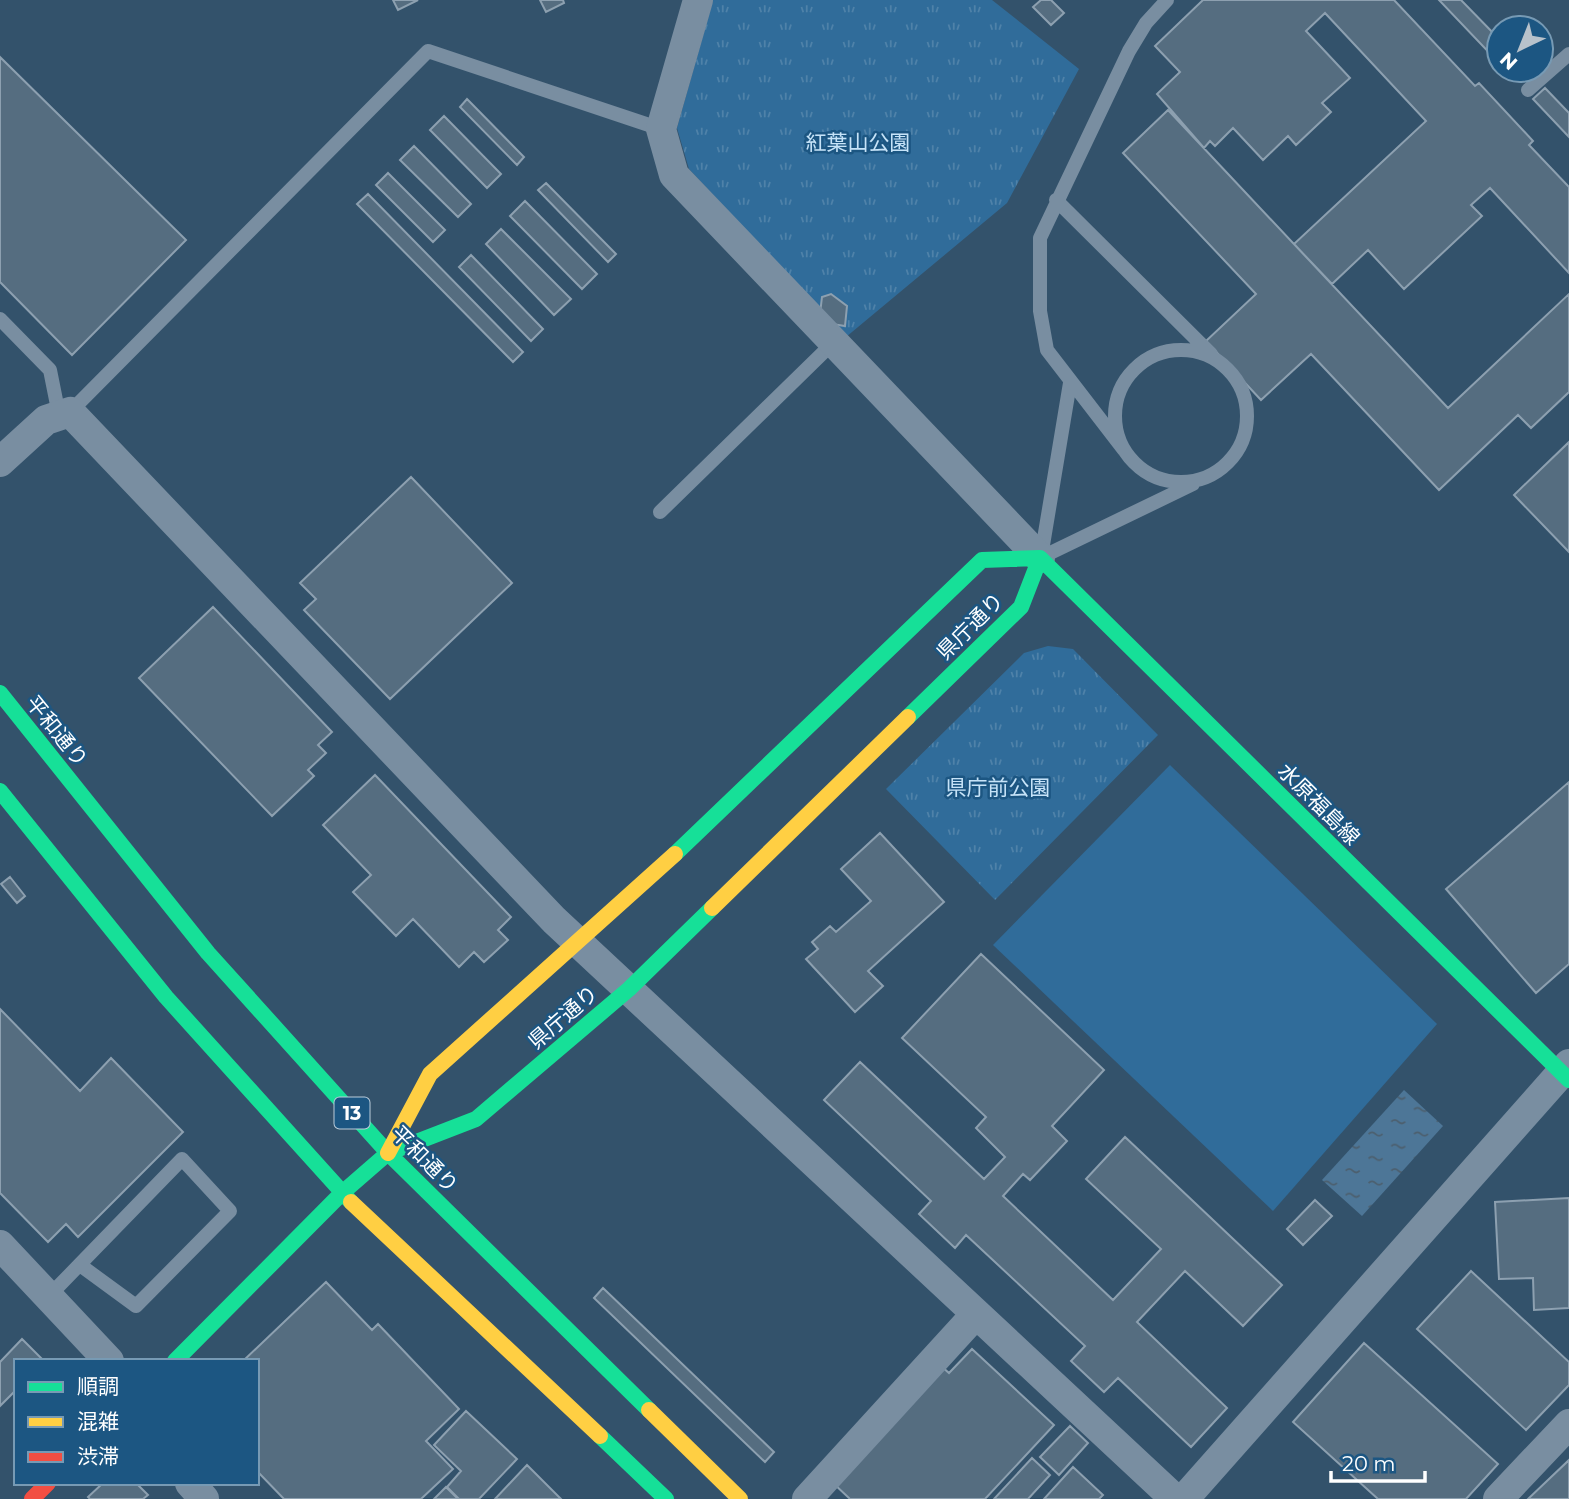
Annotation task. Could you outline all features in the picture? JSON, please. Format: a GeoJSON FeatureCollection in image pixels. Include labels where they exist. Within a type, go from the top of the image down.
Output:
{"type":"FeatureCollection","features":[{"type":"Feature","properties":{"kind":"main road","name":"県庁通り"},"geometry":{"type":"LineString","coordinates":[[177,1359],[342,1193],[388,1153],[477,1119],[629,989],[1021,607],[1041,558],[982,560],[656,872],[430,1074],[388,1153]]}},
{"type":"Feature","properties":{"kind":"main road","name":"水原福島線"},"geometry":{"type":"LineString","coordinates":[[1041,558],[1566,1072]]}},
{"type":"Feature","properties":{"kind":"main road","name":"平和通り"},"geometry":{"type":"LineString","coordinates":[[0,693],[208,953],[388,1153],[740,1499]]}},
{"type":"Feature","properties":{"kind":"main road"},"geometry":{"type":"LineString","coordinates":[[0,791],[166,997],[342,1193],[666,1499]]}},
{"type":"Feature","properties":{"kind":"main road"},"geometry":{"type":"LineString","coordinates":[[32,1499],[46,1485]]}},
{"type":"Feature","properties":{"kind":"street"},"geometry":{"type":"LineString","coordinates":[[698,0],[661,129],[674,175],[1041,558]]}},
{"type":"Feature","properties":{"kind":"street"},"geometry":{"type":"LineString","coordinates":[[0,462],[46,420],[65,413],[577,943],[1175,1499]]}},
{"type":"Feature","properties":{"kind":"street"},"geometry":{"type":"LineString","coordinates":[[1184,1499],[1566,1072]]}},
{"type":"Feature","properties":{"kind":"street"},"geometry":{"type":"LineString","coordinates":[[0,1245],[108,1359]]}},
{"type":"Feature","properties":{"kind":"street"},"geometry":{"type":"LineString","coordinates":[[807,1499],[976,1314]]}},
{"type":"Feature","properties":{"kind":"street"},"geometry":{"type":"LineString","coordinates":[[1498,1499],[1569,1424]]}},
{"type":"Feature","properties":{"kind":"street"},"geometry":{"type":"LineString","coordinates":[[192,1485],[204,1499]]}},
{"type":"Feature","properties":{"kind":"lane"},"geometry":{"type":"LineString","coordinates":[[1167,0],[1146,23],[1129,51],[1040,238],[1040,311],[1047,350],[1070,383],[1139,467],[1158,479],[1179,483],[1200,480]]}},
{"type":"Feature","properties":{"kind":"lane"},"geometry":{"type":"LineString","coordinates":[[0,319],[50,370],[65,413],[428,51],[661,129]]}},
{"type":"Feature","properties":{"kind":"lane"},"geometry":{"type":"LineString","coordinates":[[1528,90],[1569,54]]}},
{"type":"Feature","properties":{"kind":"lane"},"geometry":{"type":"LineString","coordinates":[[1041,558],[1220,471],[1235,456],[1246,425],[1244,394],[1233,374],[1056,200]]}},
{"type":"Feature","properties":{"kind":"lane"},"geometry":{"type":"LineString","coordinates":[[660,512],[834,342]]}},
{"type":"Feature","properties":{"kind":"lane"},"geometry":{"type":"LineString","coordinates":[[1124,450],[1116,430],[1115,407],[1121,386],[1135,368],[1153,356],[1174,350],[1197,351],[1217,360]]}},
{"type":"Feature","properties":{"kind":"lane"},"geometry":{"type":"LineString","coordinates":[[1041,558],[1070,383]]}},
{"type":"Feature","properties":{"kind":"lane"},"geometry":{"type":"LineString","coordinates":[[49,1296],[182,1159],[230,1211],[136,1306],[80,1265]]}},
{"type":"Feature","properties":{"kind":"green space","name":"紅葉山公園"},"geometry":{"type":"Polygon","coordinates":[[[713,0],[992,0],[1079,69],[1007,203],[846,337],[689,169],[677,128],[713,0]]]}},
{"type":"Feature","properties":{"kind":"green space","name":"県庁前公園"},"geometry":{"type":"Polygon","coordinates":[[[1048,646],[1073,649],[1158,735],[995,900],[886,789],[1024,653],[1048,646]]]}},
{"type":"Feature","properties":{"kind":"green space"},"geometry":{"type":"Polygon","coordinates":[[[1170,765],[1437,1024],[1273,1211],[993,945],[1170,765]]]}},
{"type":"Feature","properties":{"kind":"water"},"geometry":{"type":"Polygon","coordinates":[[[1404,1090],[1443,1126],[1362,1216],[1322,1180],[1404,1090]]]}},
{"type":"Feature","properties":{"kind":"building"},"geometry":{"type":"Polygon","coordinates":[[[393,0],[418,0],[398,10],[393,0]]]}},
{"type":"Feature","properties":{"kind":"building"},"geometry":{"type":"Polygon","coordinates":[[[540,0],[563,0],[564,3],[546,12],[540,0]]]}},
{"type":"Feature","properties":{"kind":"building"},"geometry":{"type":"Polygon","coordinates":[[[1041,0],[1051,0],[1064,13],[1051,25],[1033,7],[1041,0]]]}},
{"type":"Feature","properties":{"kind":"building"},"geometry":{"type":"Polygon","coordinates":[[[1203,0],[1394,0],[1475,86],[1479,83],[1533,141],[1529,145],[1569,187],[1569,273],[1490,188],[1471,205],[1482,216],[1404,289],[1368,250],[1332,284],[1294,244],[1426,121],[1325,13],[1306,31],[1350,78],[1322,103],[1331,112],[1296,145],[1288,136],[1263,160],[1233,128],[1215,146],[1210,141],[1204,148],[1157,94],[1180,72],[1155,46],[1203,0]]]}},
{"type":"Feature","properties":{"kind":"building"},"geometry":{"type":"Polygon","coordinates":[[[1439,0],[1461,0],[1485,25],[1485,48],[1439,0]]]}},
{"type":"Feature","properties":{"kind":"building"},"geometry":{"type":"Polygon","coordinates":[[[0,57],[186,240],[72,355],[0,282],[0,57]]]}},
{"type":"Feature","properties":{"kind":"building"},"geometry":{"type":"Polygon","coordinates":[[[1545,88],[1569,113],[1569,137],[1533,99],[1545,88]]]}},
{"type":"Feature","properties":{"kind":"building"},"geometry":{"type":"Polygon","coordinates":[[[467,99],[524,157],[517,165],[460,107],[467,99]]]}},
{"type":"Feature","properties":{"kind":"building"},"geometry":{"type":"Polygon","coordinates":[[[1168,110],[1448,408],[1569,294],[1569,392],[1531,428],[1518,415],[1439,490],[1311,354],[1261,400],[1206,341],[1256,294],[1123,153],[1168,110]]]}},
{"type":"Feature","properties":{"kind":"building"},"geometry":{"type":"Polygon","coordinates":[[[444,116],[501,174],[487,188],[430,130],[444,116]]]}},
{"type":"Feature","properties":{"kind":"building"},"geometry":{"type":"Polygon","coordinates":[[[414,146],[471,204],[458,217],[400,160],[414,146]]]}},
{"type":"Feature","properties":{"kind":"building"},"geometry":{"type":"Polygon","coordinates":[[[388,173],[445,230],[433,242],[376,185],[388,173]]]}},
{"type":"Feature","properties":{"kind":"building"},"geometry":{"type":"Polygon","coordinates":[[[546,183],[616,254],[608,262],[538,190],[546,183]]]}},
{"type":"Feature","properties":{"kind":"building"},"geometry":{"type":"Polygon","coordinates":[[[368,194],[523,352],[513,362],[357,204],[368,194]]]}},
{"type":"Feature","properties":{"kind":"building"},"geometry":{"type":"Polygon","coordinates":[[[525,201],[597,274],[582,289],[510,216],[525,201]]]}},
{"type":"Feature","properties":{"kind":"building"},"geometry":{"type":"Polygon","coordinates":[[[501,229],[571,299],[554,315],[486,244],[501,229]]]}},
{"type":"Feature","properties":{"kind":"building"},"geometry":{"type":"Polygon","coordinates":[[[471,255],[543,329],[531,341],[459,267],[471,255]]]}},
{"type":"Feature","properties":{"kind":"building"},"geometry":{"type":"Polygon","coordinates":[[[831,294],[847,306],[845,326],[819,322],[822,297],[831,294]]]}},
{"type":"Feature","properties":{"kind":"building"},"geometry":{"type":"Polygon","coordinates":[[[1569,442],[1569,552],[1514,495],[1569,442]]]}},
{"type":"Feature","properties":{"kind":"building"},"geometry":{"type":"Polygon","coordinates":[[[411,477],[512,583],[390,699],[304,610],[316,599],[300,583],[411,477]]]}},
{"type":"Feature","properties":{"kind":"building"},"geometry":{"type":"Polygon","coordinates":[[[213,607],[332,732],[318,745],[326,753],[308,770],[314,776],[272,816],[139,678],[213,607]]]}},
{"type":"Feature","properties":{"kind":"building"},"geometry":{"type":"Polygon","coordinates":[[[375,775],[511,917],[498,930],[508,940],[484,962],[474,952],[459,967],[413,919],[396,936],[353,892],[371,875],[323,825],[375,775]]]}},
{"type":"Feature","properties":{"kind":"building"},"geometry":{"type":"Polygon","coordinates":[[[1569,782],[1569,964],[1536,993],[1446,889],[1569,782]]]}},
{"type":"Feature","properties":{"kind":"building"},"geometry":{"type":"Polygon","coordinates":[[[880,833],[944,902],[868,971],[883,986],[855,1012],[806,959],[818,949],[812,942],[830,926],[836,932],[871,901],[841,869],[880,833]]]}},
{"type":"Feature","properties":{"kind":"building"},"geometry":{"type":"Polygon","coordinates":[[[10,877],[25,896],[17,903],[1,884],[10,877]]]}},
{"type":"Feature","properties":{"kind":"building"},"geometry":{"type":"Polygon","coordinates":[[[981,954],[1104,1070],[1052,1126],[1067,1141],[1030,1180],[1023,1174],[1003,1196],[1113,1300],[1161,1249],[1086,1179],[1125,1137],[1282,1285],[1243,1326],[1185,1271],[1137,1322],[1227,1408],[1191,1447],[1118,1378],[1104,1392],[1071,1361],[1085,1346],[966,1235],[955,1248],[919,1214],[931,1201],[824,1100],[860,1062],[984,1179],[1005,1157],[976,1128],[986,1117],[902,1038],[981,954]]]}},
{"type":"Feature","properties":{"kind":"building"},"geometry":{"type":"Polygon","coordinates":[[[0,1009],[80,1091],[111,1058],[183,1132],[78,1237],[66,1224],[48,1242],[0,1193],[0,1009]]]}},
{"type":"Feature","properties":{"kind":"building"},"geometry":{"type":"Polygon","coordinates":[[[1569,1198],[1569,1308],[1534,1310],[1533,1278],[1499,1279],[1495,1202],[1569,1198]]]}},
{"type":"Feature","properties":{"kind":"building"},"geometry":{"type":"Polygon","coordinates":[[[1315,1200],[1332,1216],[1303,1245],[1287,1229],[1315,1200]]]}},
{"type":"Feature","properties":{"kind":"building"},"geometry":{"type":"Polygon","coordinates":[[[1471,1271],[1569,1362],[1569,1385],[1526,1430],[1417,1329],[1471,1271]]]}},
{"type":"Feature","properties":{"kind":"building"},"geometry":{"type":"Polygon","coordinates":[[[326,1282],[372,1330],[378,1324],[459,1409],[426,1441],[453,1469],[421,1499],[284,1499],[259,1473],[259,1359],[245,1359],[326,1282]]]}},
{"type":"Feature","properties":{"kind":"building"},"geometry":{"type":"Polygon","coordinates":[[[603,1288],[774,1452],[765,1462],[594,1298],[603,1288]]]}},
{"type":"Feature","properties":{"kind":"building"},"geometry":{"type":"Polygon","coordinates":[[[22,1339],[42,1359],[14,1359],[14,1392],[0,1406],[0,1362],[22,1339]]]}},
{"type":"Feature","properties":{"kind":"building"},"geometry":{"type":"Polygon","coordinates":[[[1364,1343],[1498,1464],[1466,1499],[1378,1499],[1293,1422],[1364,1343]]]}},
{"type":"Feature","properties":{"kind":"building"},"geometry":{"type":"Polygon","coordinates":[[[972,1349],[1054,1425],[985,1499],[850,1499],[833,1483],[941,1366],[949,1373],[972,1349]]]}},
{"type":"Feature","properties":{"kind":"building"},"geometry":{"type":"Polygon","coordinates":[[[466,1411],[517,1459],[479,1499],[459,1499],[447,1487],[461,1471],[434,1445],[466,1411]]]}},
{"type":"Feature","properties":{"kind":"building"},"geometry":{"type":"Polygon","coordinates":[[[1070,1426],[1088,1443],[1059,1475],[1040,1457],[1070,1426]]]}},
{"type":"Feature","properties":{"kind":"building"},"geometry":{"type":"Polygon","coordinates":[[[1032,1458],[1050,1475],[1028,1499],[994,1499],[1032,1458]]]}},
{"type":"Feature","properties":{"kind":"building"},"geometry":{"type":"Polygon","coordinates":[[[1569,1460],[1569,1499],[1528,1499],[1569,1460]]]}},
{"type":"Feature","properties":{"kind":"building"},"geometry":{"type":"Polygon","coordinates":[[[527,1465],[561,1499],[495,1499],[527,1465]]]}},
{"type":"Feature","properties":{"kind":"building"},"geometry":{"type":"Polygon","coordinates":[[[1073,1467],[1103,1495],[1099,1499],[1044,1499],[1073,1467]]]}},
{"type":"Feature","properties":{"kind":"building"},"geometry":{"type":"Polygon","coordinates":[[[101,1485],[138,1485],[148,1495],[143,1499],[88,1497],[101,1485]]]}},
{"type":"Feature","properties":{"kind":"building"},"geometry":{"type":"Polygon","coordinates":[[[446,1487],[458,1499],[434,1499],[446,1487]]]}},
{"type":"Feature","properties":{"kind":"traffic: fast"},"geometry":{"type":"LineString","coordinates":[[1040,558],[1569,1080]]}},
{"type":"Feature","properties":{"kind":"traffic: fast"},"geometry":{"type":"LineString","coordinates":[[675,854],[982,560],[1040,558]]}},
{"type":"Feature","properties":{"kind":"traffic: fast"},"geometry":{"type":"LineString","coordinates":[[908,717],[1021,607],[1040,558]]}},
{"type":"Feature","properties":{"kind":"traffic: fast"},"geometry":{"type":"LineString","coordinates":[[0,693],[208,953],[388,1153],[649,1410]]}},
{"type":"Feature","properties":{"kind":"traffic: fast"},"geometry":{"type":"LineString","coordinates":[[0,791],[166,997],[351,1202]]}},
{"type":"Feature","properties":{"kind":"traffic: fast"},"geometry":{"type":"LineString","coordinates":[[177,1359],[342,1193],[388,1153],[476,1119],[629,989],[712,908]]}},
{"type":"Feature","properties":{"kind":"traffic: fast"},"geometry":{"type":"LineString","coordinates":[[600,1436],[666,1499]]}},
{"type":"Feature","properties":{"kind":"traffic: slow"},"geometry":{"type":"LineString","coordinates":[[712,908],[908,717]]}},
{"type":"Feature","properties":{"kind":"traffic: slow"},"geometry":{"type":"LineString","coordinates":[[388,1153],[430,1074],[675,854]]}},
{"type":"Feature","properties":{"kind":"traffic: slow"},"geometry":{"type":"LineString","coordinates":[[351,1202],[600,1436]]}},
{"type":"Feature","properties":{"kind":"traffic: slow"},"geometry":{"type":"LineString","coordinates":[[649,1410],[740,1499]]}},
{"type":"Feature","properties":{"kind":"traffic: jam"},"geometry":{"type":"LineString","coordinates":[[32,1499],[46,1485]]}}]}
